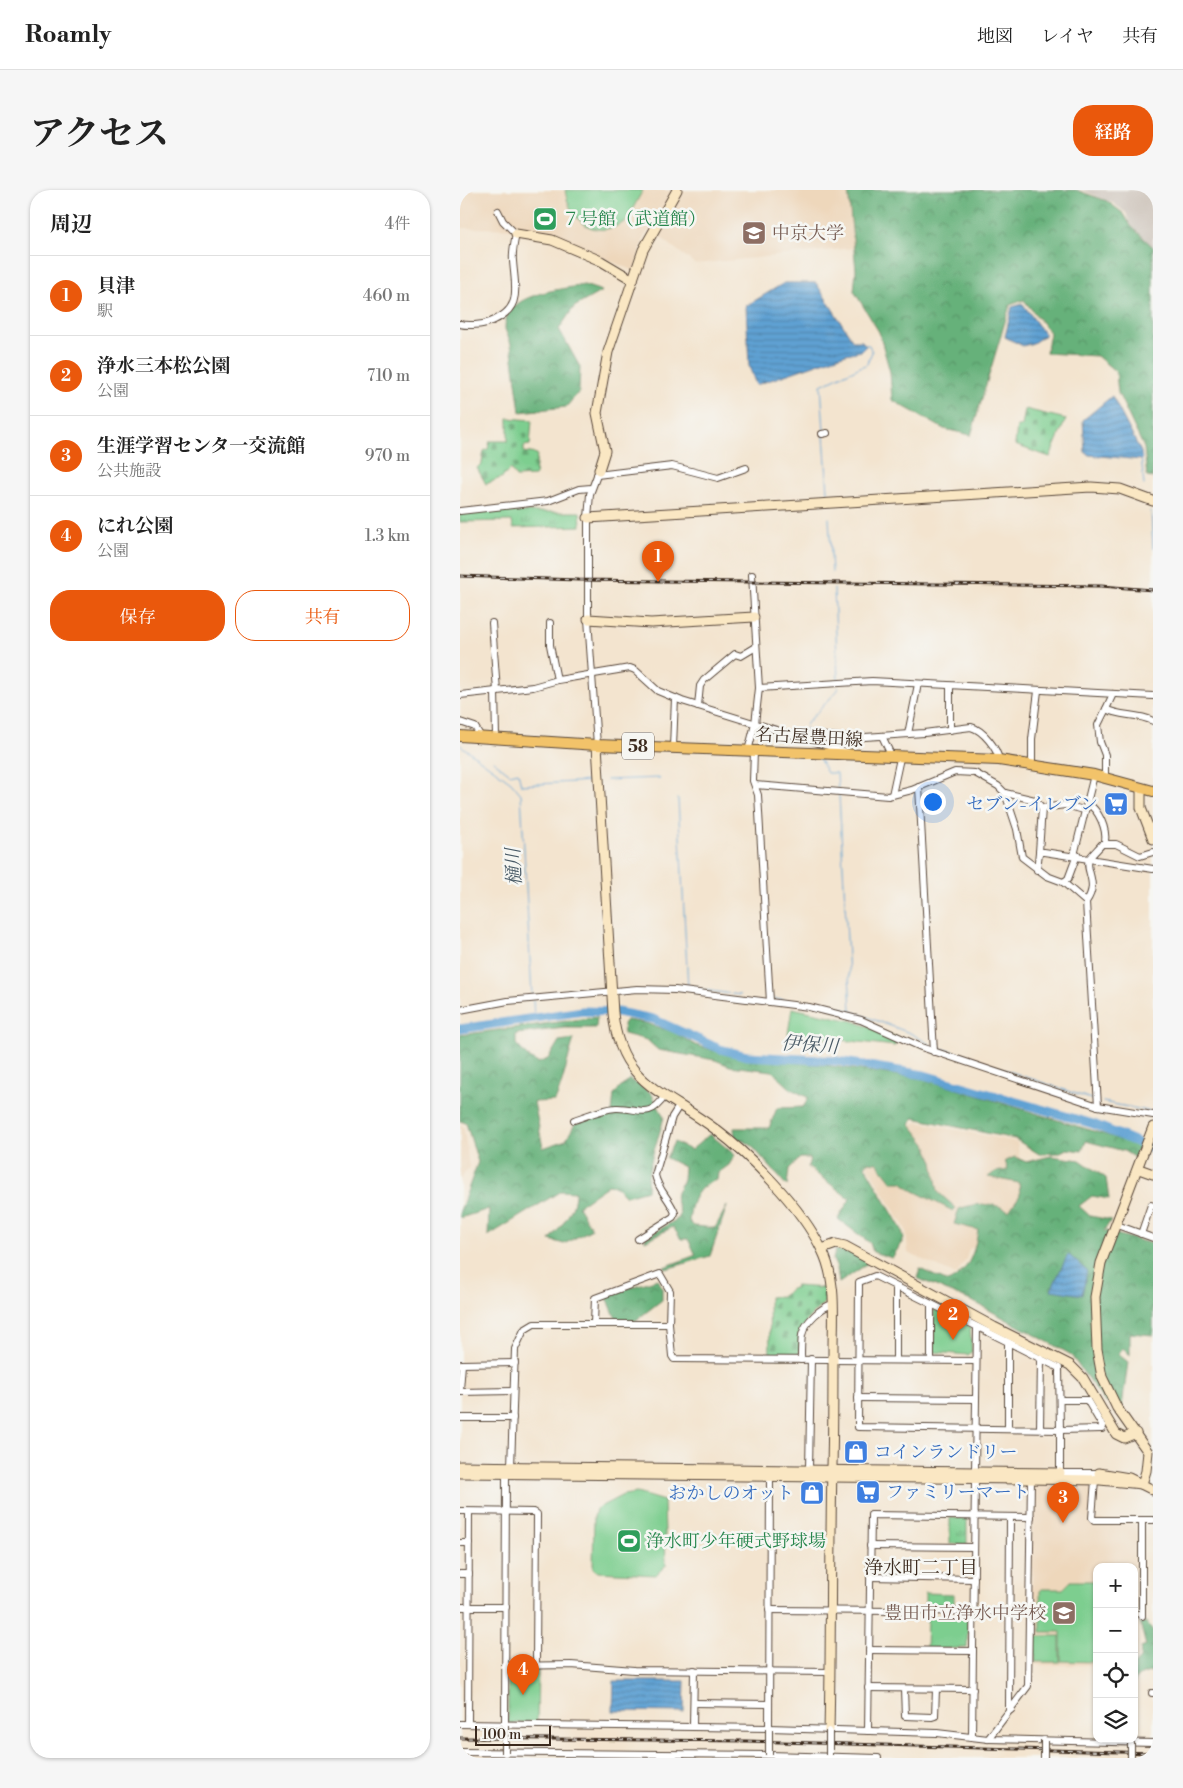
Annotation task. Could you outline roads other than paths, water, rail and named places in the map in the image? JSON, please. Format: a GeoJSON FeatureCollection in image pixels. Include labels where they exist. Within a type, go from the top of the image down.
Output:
{"type":"FeatureCollection","features":[{"type":"Feature","properties":{"kind":"main road","name":"名古屋豊田線"},"geometry":{"type":"LineString","coordinates":[[461,736],[597,745],[896,758],[999,760],[1094,775],[1153,791]]}},
{"type":"Feature","properties":{"kind":"street"},"geometry":{"type":"LineString","coordinates":[[677,190],[645,245],[605,362],[597,413],[605,451],[591,488],[588,518],[590,674],[597,745],[614,1031],[621,1052],[628,1065],[642,1079],[715,1129],[760,1169],[810,1230],[822,1250],[831,1280],[833,1359],[829,1755]]}},
{"type":"Feature","properties":{"kind":"street"},"geometry":{"type":"LineString","coordinates":[[498,211],[503,221],[516,234],[552,240],[601,260],[634,280]]}},
{"type":"Feature","properties":{"kind":"street"},"geometry":{"type":"LineString","coordinates":[[460,324],[486,323],[506,313],[514,303],[516,294],[513,261],[516,234]]}},
{"type":"Feature","properties":{"kind":"street"},"geometry":{"type":"LineString","coordinates":[[598,472],[672,466],[718,478],[746,468]]}},
{"type":"Feature","properties":{"kind":"street"},"geometry":{"type":"LineString","coordinates":[[588,518],[1091,487],[1120,490],[1153,501]]}},
{"type":"Feature","properties":{"kind":"street"},"geometry":{"type":"LineString","coordinates":[[460,511],[548,501],[579,489],[591,488]]}},
{"type":"Feature","properties":{"kind":"street"},"geometry":{"type":"LineString","coordinates":[[752,576],[758,688],[751,751],[753,781],[758,795],[770,1002]]}},
{"type":"Feature","properties":{"kind":"street"},"geometry":{"type":"LineString","coordinates":[[588,619],[650,623],[754,617]]}},
{"type":"Feature","properties":{"kind":"street"},"geometry":{"type":"LineString","coordinates":[[492,622],[496,691],[496,737]]}},
{"type":"Feature","properties":{"kind":"street"},"geometry":{"type":"LineString","coordinates":[[550,623],[550,645],[557,680]]}},
{"type":"Feature","properties":{"kind":"street"},"geometry":{"type":"LineString","coordinates":[[698,706],[700,686],[704,680],[735,654],[741,656],[756,647]]}},
{"type":"Feature","properties":{"kind":"street"},"geometry":{"type":"LineString","coordinates":[[460,695],[533,687],[557,680],[630,668],[635,670],[658,691],[675,698],[755,724],[808,737],[842,748],[853,756]]}},
{"type":"Feature","properties":{"kind":"street"},"geometry":{"type":"LineString","coordinates":[[758,688],[872,681],[1153,696]]}},
{"type":"Feature","properties":{"kind":"street"},"geometry":{"type":"LineString","coordinates":[[908,734],[918,684]]}},
{"type":"Feature","properties":{"kind":"street"},"geometry":{"type":"LineString","coordinates":[[950,686],[950,730]]}},
{"type":"Feature","properties":{"kind":"street"},"geometry":{"type":"LineString","coordinates":[[1032,764],[1032,739],[1038,691]]}},
{"type":"Feature","properties":{"kind":"street"},"geometry":{"type":"LineString","coordinates":[[1105,778],[1105,755],[1100,742],[1098,725],[1114,694]]}},
{"type":"Feature","properties":{"kind":"street"},"geometry":{"type":"LineString","coordinates":[[673,747],[675,698]]}},
{"type":"Feature","properties":{"kind":"street"},"geometry":{"type":"LineString","coordinates":[[1106,709],[1114,714],[1139,715],[1153,721]]}},
{"type":"Feature","properties":{"kind":"street"},"geometry":{"type":"LineString","coordinates":[[460,722],[475,727],[481,737]]}},
{"type":"Feature","properties":{"kind":"street"},"geometry":{"type":"LineString","coordinates":[[808,737],[850,738],[971,727],[978,728],[992,746],[999,760]]}},
{"type":"Feature","properties":{"kind":"street"},"geometry":{"type":"LineString","coordinates":[[882,736],[896,758],[892,795]]}},
{"type":"Feature","properties":{"kind":"street"},"geometry":{"type":"LineString","coordinates":[[970,772],[971,760]]}},
{"type":"Feature","properties":{"kind":"street"},"geometry":{"type":"LineString","coordinates":[[755,785],[892,795],[919,787],[955,772],[970,772],[998,786],[1005,793],[1017,829],[1022,857],[1047,876],[1064,882],[1086,902]]}},
{"type":"Feature","properties":{"kind":"street"},"geometry":{"type":"LineString","coordinates":[[1064,882],[1068,879],[1075,855],[1084,810],[1088,803],[1094,775]]}},
{"type":"Feature","properties":{"kind":"street"},"geometry":{"type":"LineString","coordinates":[[919,787],[934,1048]]}},
{"type":"Feature","properties":{"kind":"street"},"geometry":{"type":"LineString","coordinates":[[1141,788],[1141,808],[1152,832]]}},
{"type":"Feature","properties":{"kind":"street"},"geometry":{"type":"LineString","coordinates":[[1005,793],[1035,800],[1042,808],[1037,870]]}},
{"type":"Feature","properties":{"kind":"street"},"geometry":{"type":"LineString","coordinates":[[1088,803],[1096,810],[1104,826],[1105,842],[1090,858],[1088,863],[1093,882],[1086,902],[1098,1106]]}},
{"type":"Feature","properties":{"kind":"street"},"geometry":{"type":"LineString","coordinates":[[1042,808],[1066,805],[1084,810]]}},
{"type":"Feature","properties":{"kind":"street"},"geometry":{"type":"LineString","coordinates":[[1105,842],[1116,844],[1140,856],[1153,852]]}},
{"type":"Feature","properties":{"kind":"street"},"geometry":{"type":"LineString","coordinates":[[1039,852],[1075,855],[1153,869]]}},
{"type":"Feature","properties":{"kind":"street"},"geometry":{"type":"LineString","coordinates":[[460,1010],[535,998],[612,992],[675,990],[770,1002],[842,1014],[1098,1106],[1153,1115]]}},
{"type":"Feature","properties":{"kind":"street"},"geometry":{"type":"LineString","coordinates":[[574,1120],[618,1108],[639,1112],[647,1111],[656,1106],[665,1096]]}},
{"type":"Feature","properties":{"kind":"street"},"geometry":{"type":"LineString","coordinates":[[638,1240],[673,1216],[674,1213],[672,1206],[657,1183],[656,1175],[672,1117],[679,1106]]}},
{"type":"Feature","properties":{"kind":"street"},"geometry":{"type":"LineString","coordinates":[[1142,1484],[1151,1449],[1117,1408],[1102,1377],[1097,1349],[1095,1297],[1097,1281],[1116,1225],[1139,1169],[1153,1127]]}},
{"type":"Feature","properties":{"kind":"street"},"geometry":{"type":"LineString","coordinates":[[1139,1169],[1153,1174]]}},
{"type":"Feature","properties":{"kind":"street"},"geometry":{"type":"LineString","coordinates":[[1141,1234],[1151,1205],[1153,1206]]}},
{"type":"Feature","properties":{"kind":"street"},"geometry":{"type":"LineString","coordinates":[[1116,1225],[1153,1238]]}},
{"type":"Feature","properties":{"kind":"street"},"geometry":{"type":"LineString","coordinates":[[822,1250],[836,1244],[845,1246],[994,1326],[1061,1359],[1083,1378],[1116,1434],[1124,1438],[1136,1433]]}},
{"type":"Feature","properties":{"kind":"street"},"geometry":{"type":"LineString","coordinates":[[594,1323],[595,1298],[660,1274],[670,1291],[669,1324],[672,1356],[674,1359],[976,1361]]}},
{"type":"Feature","properties":{"kind":"street"},"geometry":{"type":"LineString","coordinates":[[1060,1400],[1088,1400],[1103,1427],[1100,1430],[1060,1430],[1040,1429],[976,1429],[859,1427],[859,1284],[874,1276],[1059,1368],[1060,1400],[1060,1430],[1060,1473]]}},
{"type":"Feature","properties":{"kind":"street"},"geometry":{"type":"LineString","coordinates":[[896,1286],[896,1360]]}},
{"type":"Feature","properties":{"kind":"street"},"geometry":{"type":"LineString","coordinates":[[801,1360],[803,1333],[811,1320],[825,1307],[833,1304]]}},
{"type":"Feature","properties":{"kind":"street"},"geometry":{"type":"LineString","coordinates":[[931,1304],[931,1360]]}},
{"type":"Feature","properties":{"kind":"street"},"geometry":{"type":"LineString","coordinates":[[505,1756],[506,1511],[513,1418],[515,1348],[521,1334],[529,1327],[539,1324],[669,1324]]}},
{"type":"Feature","properties":{"kind":"street"},"geometry":{"type":"LineString","coordinates":[[972,1736],[977,1327]]}},
{"type":"Feature","properties":{"kind":"street"},"geometry":{"type":"LineString","coordinates":[[1008,1342],[1008,1429]]}},
{"type":"Feature","properties":{"kind":"street"},"geometry":{"type":"LineString","coordinates":[[1040,1358],[1040,1429]]}},
{"type":"Feature","properties":{"kind":"street"},"geometry":{"type":"LineString","coordinates":[[809,1469],[811,1360]]}},
{"type":"Feature","properties":{"kind":"street"},"geometry":{"type":"LineString","coordinates":[[513,1391],[460,1391],[462,1364],[515,1363]]}},
{"type":"Feature","properties":{"kind":"street"},"geometry":{"type":"LineString","coordinates":[[858,1398],[976,1399]]}},
{"type":"Feature","properties":{"kind":"street"},"geometry":{"type":"LineString","coordinates":[[460,1418],[513,1418]]}},
{"type":"Feature","properties":{"kind":"street"},"geometry":{"type":"LineString","coordinates":[[460,1466],[509,1470],[770,1477],[832,1474],[975,1476],[1031,1479],[1097,1477]]}},
{"type":"Feature","properties":{"kind":"street"},"geometry":{"type":"LineString","coordinates":[[460,1473],[509,1470],[809,1469],[832,1474]]}},
{"type":"Feature","properties":{"kind":"street"},"geometry":{"type":"LineString","coordinates":[[975,1476],[1060,1473],[1142,1484],[1153,1490]]}},
{"type":"Feature","properties":{"kind":"street"},"geometry":{"type":"LineString","coordinates":[[769,1756],[770,1477]]}},
{"type":"Feature","properties":{"kind":"street"},"geometry":{"type":"LineString","coordinates":[[1097,1477],[1092,1518],[1094,1520],[1153,1520]]}},
{"type":"Feature","properties":{"kind":"street"},"geometry":{"type":"LineString","coordinates":[[988,1739],[1028,1686],[1031,1479]]}},
{"type":"Feature","properties":{"kind":"street"},"geometry":{"type":"LineString","coordinates":[[460,1511],[534,1512],[537,1514],[536,1665]]}},
{"type":"Feature","properties":{"kind":"street"},"geometry":{"type":"LineString","coordinates":[[468,1724],[470,1512]]}},
{"type":"Feature","properties":{"kind":"street"},"geometry":{"type":"LineString","coordinates":[[868,1731],[871,1515],[1031,1517]]}},
{"type":"Feature","properties":{"kind":"street"},"geometry":{"type":"LineString","coordinates":[[1010,1517],[1008,1708],[1011,1710]]}},
{"type":"Feature","properties":{"kind":"street"},"geometry":{"type":"LineString","coordinates":[[1142,1520],[1142,1616]]}},
{"type":"Feature","properties":{"kind":"street"},"geometry":{"type":"LineString","coordinates":[[460,1542],[469,1543]]}},
{"type":"Feature","properties":{"kind":"street"},"geometry":{"type":"LineString","coordinates":[[870,1546],[974,1548]]}},
{"type":"Feature","properties":{"kind":"street"},"geometry":{"type":"LineString","coordinates":[[460,1574],[469,1574]]}},
{"type":"Feature","properties":{"kind":"street"},"geometry":{"type":"LineString","coordinates":[[870,1577],[974,1579]]}},
{"type":"Feature","properties":{"kind":"street"},"geometry":{"type":"LineString","coordinates":[[460,1607],[506,1607]]}},
{"type":"Feature","properties":{"kind":"street"},"geometry":{"type":"LineString","coordinates":[[769,1610],[1030,1612]]}},
{"type":"Feature","properties":{"kind":"street"},"geometry":{"type":"LineString","coordinates":[[460,1647],[468,1647]]}},
{"type":"Feature","properties":{"kind":"street"},"geometry":{"type":"LineString","coordinates":[[869,1650],[973,1651]]}},
{"type":"Feature","properties":{"kind":"street"},"geometry":{"type":"LineString","coordinates":[[505,1666],[536,1665],[830,1672]]}},
{"type":"Feature","properties":{"kind":"street"},"geometry":{"type":"LineString","coordinates":[[694,1670],[694,1726]]}},
{"type":"Feature","properties":{"kind":"street"},"geometry":{"type":"LineString","coordinates":[[460,1686],[468,1686]]}},
{"type":"Feature","properties":{"kind":"street"},"geometry":{"type":"LineString","coordinates":[[868,1688],[973,1689]]}},
{"type":"Feature","properties":{"kind":"street"},"geometry":{"type":"LineString","coordinates":[[904,1689],[905,1716],[932,1717],[935,1716],[936,1689]]}},
{"type":"Feature","properties":{"kind":"street"},"geometry":{"type":"LineString","coordinates":[[694,1703],[768,1704]]}},
{"type":"Feature","properties":{"kind":"street"},"geometry":{"type":"LineString","coordinates":[[460,1724],[694,1726],[829,1731],[931,1732],[988,1739],[1093,1741]]}},
{"type":"Feature","properties":{"kind":"street"},"geometry":{"type":"LineString","coordinates":[[1044,1740],[1044,1758]]}},
{"type":"Feature","properties":{"kind":"street"},"geometry":{"type":"LineString","coordinates":[[1138,1742],[1153,1743]]}},
{"type":"Feature","properties":{"kind":"street"},"geometry":{"type":"LineString","coordinates":[[1131,1743],[1131,1758]]}},
{"type":"Feature","properties":{"kind":"street"},"geometry":{"type":"LineString","coordinates":[[460,1752],[505,1756],[829,1755],[841,1758],[878,1758]]}},
{"type":"Feature","properties":{"kind":"water"},"geometry":{"type":"Polygon","coordinates":[[[784,283],[816,283],[853,341],[862,341],[866,346],[861,351],[846,354],[756,385],[749,366],[746,306],[784,283]]]}},
{"type":"Feature","properties":{"kind":"water"},"geometry":{"type":"Polygon","coordinates":[[[1023,304],[1045,335],[1033,343],[1023,346],[1005,337],[1012,307],[1023,304]]]}},
{"type":"Feature","properties":{"kind":"water"},"geometry":{"type":"Polygon","coordinates":[[[1112,396],[1141,452],[1142,460],[1089,455],[1085,452],[1083,420],[1112,396]]]}},
{"type":"Feature","properties":{"kind":"water"},"geometry":{"type":"Polygon","coordinates":[[[1068,1254],[1087,1271],[1082,1295],[1051,1290],[1068,1254]]]}},
{"type":"Feature","properties":{"kind":"water"},"geometry":{"type":"Polygon","coordinates":[[[614,1681],[685,1681],[684,1712],[613,1711],[614,1681]]]}},
{"type":"Feature","properties":{"kind":"waterway"},"geometry":{"type":"LineString","coordinates":[[824,431],[821,385],[867,364],[872,352],[869,345],[866,345]]}},
{"type":"Feature","properties":{"kind":"waterway"},"geometry":{"type":"LineString","coordinates":[[824,435],[828,492]]}},
{"type":"Feature","properties":{"kind":"waterway"},"geometry":{"type":"LineString","coordinates":[[1141,455],[1144,485]]}},
{"type":"Feature","properties":{"kind":"waterway"},"geometry":{"type":"LineString","coordinates":[[1151,511],[1153,548]]}},
{"type":"Feature","properties":{"kind":"waterway"},"geometry":{"type":"LineString","coordinates":[[829,518],[832,572]]}},
{"type":"Feature","properties":{"kind":"waterway"},"geometry":{"type":"LineString","coordinates":[[834,589],[838,680]]}},
{"type":"Feature","properties":{"kind":"waterway"},"geometry":{"type":"LineString","coordinates":[[805,732],[807,723],[838,690],[838,687]]}},
{"type":"Feature","properties":{"kind":"waterway","name":"樋川"},"geometry":{"type":"LineString","coordinates":[[460,745],[511,782],[521,794],[532,996]]}},
{"type":"Feature","properties":{"kind":"waterway"},"geometry":{"type":"LineString","coordinates":[[819,758],[827,773],[837,773],[838,789]]}},
{"type":"Feature","properties":{"kind":"waterway"},"geometry":{"type":"LineString","coordinates":[[493,761],[510,774],[518,772],[521,785],[591,781]]}},
{"type":"Feature","properties":{"kind":"waterway"},"geometry":{"type":"LineString","coordinates":[[607,780],[660,778]]}},
{"type":"Feature","properties":{"kind":"waterway"},"geometry":{"type":"LineString","coordinates":[[839,795],[851,1011],[910,1033],[931,1045]]}},
{"type":"Feature","properties":{"kind":"waterway"},"geometry":{"type":"LineString","coordinates":[[678,799],[688,988],[740,995]]}},
{"type":"Feature","properties":{"kind":"waterway"},"geometry":{"type":"LineString","coordinates":[[774,999],[839,1007],[851,1011]]}},
{"type":"Feature","properties":{"kind":"waterway","name":"樋川"},"geometry":{"type":"LineString","coordinates":[[533,1000],[534,1018]]}},
{"type":"Feature","properties":{"kind":"waterway","name":"伊保川"},"geometry":{"type":"LineString","coordinates":[[460,1029],[583,1011],[617,1012],[653,1019],[720,1049],[747,1056],[837,1061],[924,1075],[1093,1124],[1153,1149]]}},
{"type":"Feature","properties":{"kind":"waterway"},"geometry":{"type":"LineString","coordinates":[[935,1046],[1094,1100]]}},
{"type":"Feature","properties":{"kind":"waterway"},"geometry":{"type":"LineString","coordinates":[[1103,1102],[1153,1112]]}},
{"type":"Feature","properties":{"kind":"railway"},"geometry":{"type":"LineString","coordinates":[[460,576],[579,580],[1101,586],[1153,590]]}},
{"type":"Feature","properties":{"kind":"railway"},"geometry":{"type":"LineString","coordinates":[[460,1738],[747,1741],[1153,1753]]}},
{"type":"Feature","properties":{"kind":"place","name":"７号館（武道館）"},"geometry":{"type":"Point","coordinates":[545,219]}},
{"type":"Feature","properties":{"kind":"place","name":"中京大学"},"geometry":{"type":"Point","coordinates":[754,233]}},
{"type":"Feature","properties":{"kind":"place","name":"貝津"},"geometry":{"type":"Point","coordinates":[658,582]}},
{"type":"Feature","properties":{"kind":"place","name":"セブン-イレブン"},"geometry":{"type":"Point","coordinates":[1116,804]}},
{"type":"Feature","properties":{"kind":"place","name":"浄水三本松公園"},"geometry":{"type":"Point","coordinates":[953,1340]}},
{"type":"Feature","properties":{"kind":"place","name":"コインランドリー"},"geometry":{"type":"Point","coordinates":[856,1452]}},
{"type":"Feature","properties":{"kind":"place","name":"ファミリーマート"},"geometry":{"type":"Point","coordinates":[868,1492]}},
{"type":"Feature","properties":{"kind":"place","name":"おかしのオット"},"geometry":{"type":"Point","coordinates":[812,1493]}},
{"type":"Feature","properties":{"kind":"place","name":"生涯学習センタ一交流館"},"geometry":{"type":"Point","coordinates":[1063,1523]}},
{"type":"Feature","properties":{"kind":"place","name":"浄水町少年硬式野球場"},"geometry":{"type":"Point","coordinates":[629,1541]}},
{"type":"Feature","properties":{"kind":"place","name":"豊田市立浄水中学校"},"geometry":{"type":"Point","coordinates":[1064,1613]}},
{"type":"Feature","properties":{"kind":"place","name":"にれ公園"},"geometry":{"type":"Point","coordinates":[523,1695]}},
{"type":"Feature","properties":{"kind":"district","name":"浄水町二丁目"},"geometry":{"type":"Point","coordinates":[921,1567]}}]}
